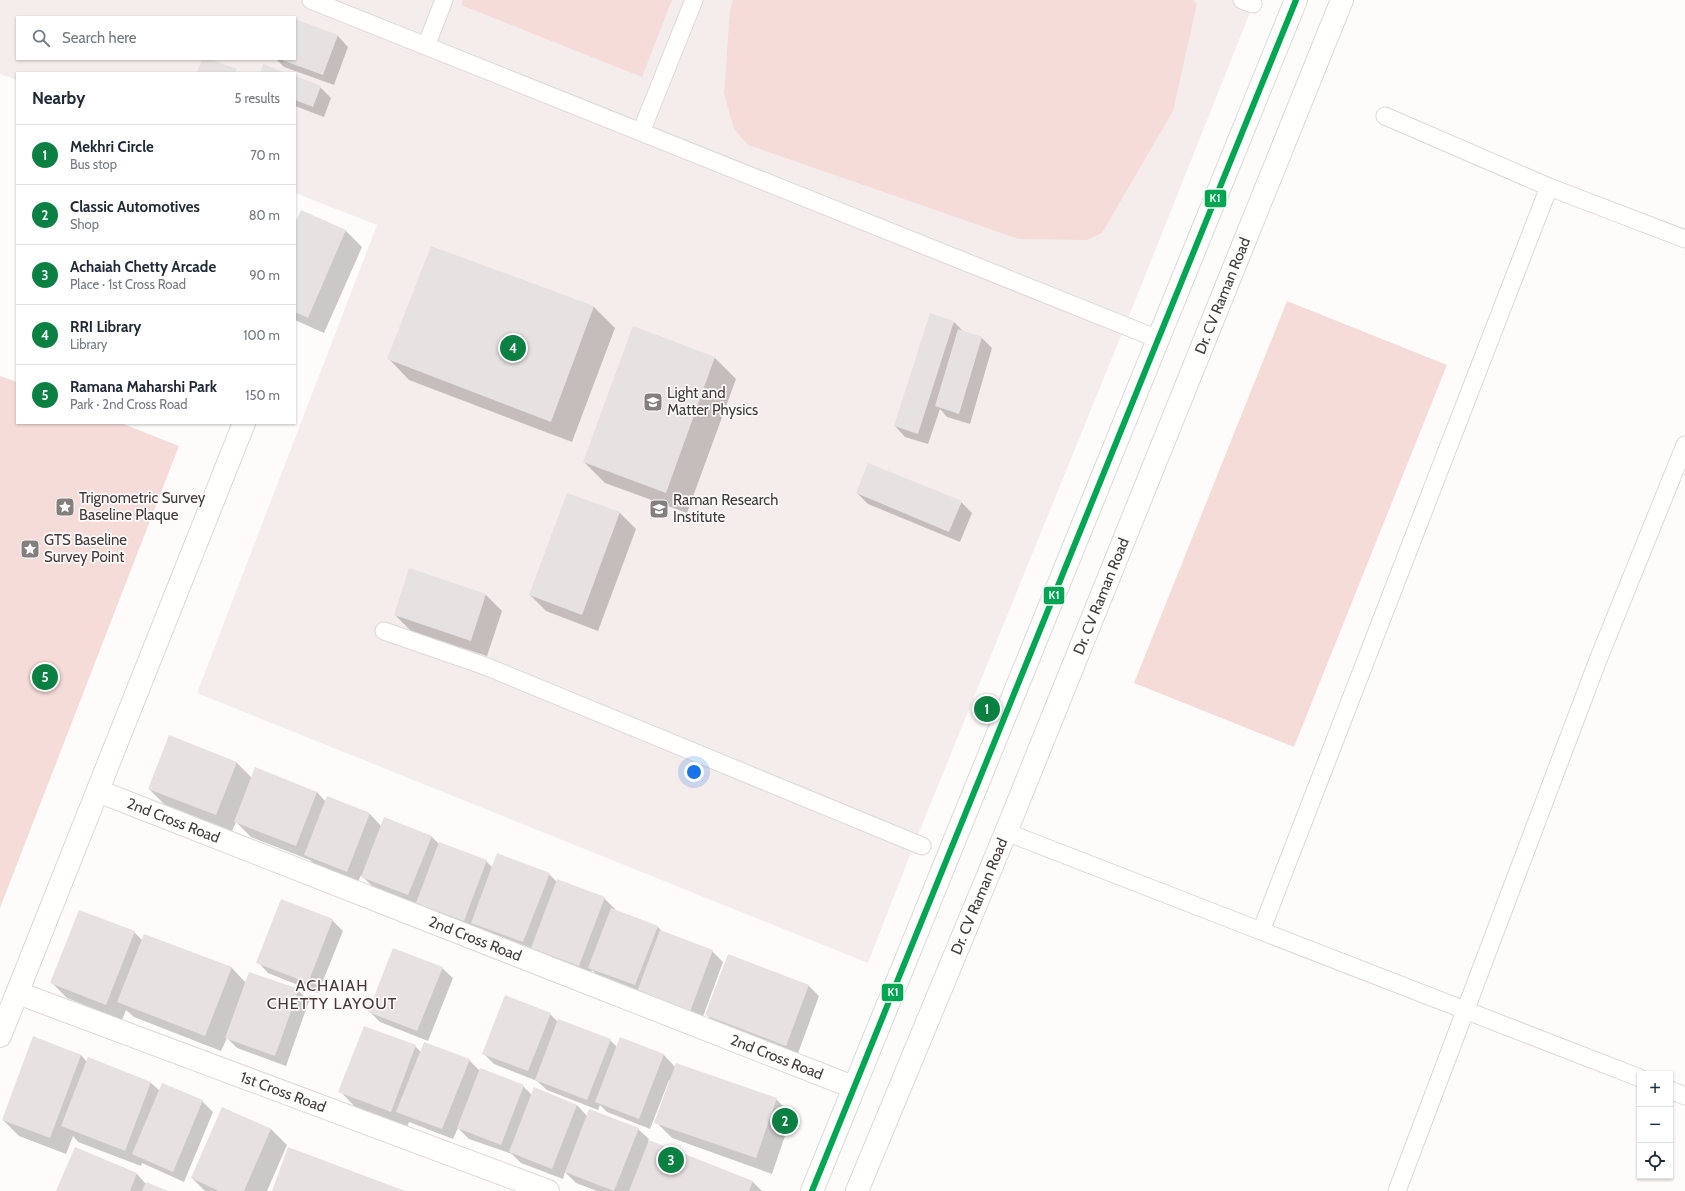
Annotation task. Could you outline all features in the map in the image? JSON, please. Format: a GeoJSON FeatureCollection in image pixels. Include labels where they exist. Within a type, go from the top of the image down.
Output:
{"type":"FeatureCollection","features":[{"type":"Feature","properties":{"kind":"main road"},"geometry":{"type":"LineString","coordinates":[[812,1191],[1296,0]]}},
{"type":"Feature","properties":{"kind":"main road","name":"Dr. CV Raman Road"},"geometry":{"type":"LineString","coordinates":[[857,1191],[1006,832],[1342,0]]}},
{"type":"Feature","properties":{"kind":"main road"},"geometry":{"type":"LineString","coordinates":[[0,1036],[244,424]]}},
{"type":"Feature","properties":{"kind":"main road","name":"2nd Cross Road"},"geometry":{"type":"LineString","coordinates":[[98,791],[853,1087]]}},
{"type":"Feature","properties":{"kind":"main road","name":"1st Cross Road"},"geometry":{"type":"LineString","coordinates":[[18,993],[548,1191]]}},
{"type":"Feature","properties":{"kind":"lane"},"geometry":{"type":"LineString","coordinates":[[311,0],[1158,339]]}},
{"type":"Feature","properties":{"kind":"lane"},"geometry":{"type":"LineString","coordinates":[[426,46],[444,0]]}},
{"type":"Feature","properties":{"kind":"lane"},"geometry":{"type":"LineString","coordinates":[[641,132],[694,0]]}},
{"type":"Feature","properties":{"kind":"lane"},"geometry":{"type":"LineString","coordinates":[[1385,116],[1549,187],[1685,239]]}},
{"type":"Feature","properties":{"kind":"lane"},"geometry":{"type":"LineString","coordinates":[[1261,931],[1549,187]]}},
{"type":"Feature","properties":{"kind":"lane"},"geometry":{"type":"LineString","coordinates":[[1397,1191],[1598,660],[1685,444]]}},
{"type":"Feature","properties":{"kind":"lane"},"geometry":{"type":"LineString","coordinates":[[384,631],[485,666],[888,830],[922,846]]}},
{"type":"Feature","properties":{"kind":"lane"},"geometry":{"type":"LineString","coordinates":[[1006,832],[1637,1077]]}},
{"type":"Feature","properties":{"kind":"lane"},"geometry":{"type":"LineString","coordinates":[[1673,1091],[1685,1096]]}},
{"type":"Feature","properties":{"kind":"shaded area","name":"Raman Research Institute"},"geometry":{"type":"Polygon","coordinates":[[[0,0],[1255,0],[1125,326],[915,842],[868,963],[197,693],[377,225],[296,193],[296,72],[16,72],[16,80],[0,74],[0,0]]]}},
{"type":"Feature","properties":{"kind":"shaded area"},"geometry":{"type":"Polygon","coordinates":[[[463,0],[672,0],[642,77],[461,5],[463,0]]]}},
{"type":"Feature","properties":{"kind":"shaded area"},"geometry":{"type":"Polygon","coordinates":[[[733,0],[1193,0],[1197,4],[1173,111],[1102,233],[1087,240],[1019,239],[748,145],[734,129],[724,93],[730,10],[733,0]]]}},
{"type":"Feature","properties":{"kind":"shaded area"},"geometry":{"type":"Polygon","coordinates":[[[1287,301],[1447,365],[1294,747],[1134,683],[1287,301]]]}},
{"type":"Feature","properties":{"kind":"shaded area"},"geometry":{"type":"Polygon","coordinates":[[[0,376],[16,382],[16,424],[124,424],[179,446],[0,908],[0,376]]]}},
{"type":"Feature","properties":{"kind":"building"},"geometry":{"type":"Polygon","coordinates":[[[296,19],[338,35],[323,75],[282,60],[296,60],[296,19]]]}},
{"type":"Feature","properties":{"kind":"building"},"geometry":{"type":"Polygon","coordinates":[[[202,60],[212,60],[237,69],[236,72],[197,72],[202,60]]]}},
{"type":"Feature","properties":{"kind":"building"},"geometry":{"type":"Polygon","coordinates":[[[263,64],[283,72],[260,72],[263,64]]]}},
{"type":"Feature","properties":{"kind":"building"},"geometry":{"type":"Polygon","coordinates":[[[296,76],[321,86],[313,107],[296,100],[296,76]]]}},
{"type":"Feature","properties":{"kind":"building"},"geometry":{"type":"Polygon","coordinates":[[[301,210],[346,230],[308,318],[296,312],[296,221],[301,210]]]}},
{"type":"Feature","properties":{"kind":"building"},"geometry":{"type":"Polygon","coordinates":[[[431,246],[594,306],[551,422],[387,359],[431,246]]]}},
{"type":"Feature","properties":{"kind":"building"},"geometry":{"type":"Polygon","coordinates":[[[930,313],[954,321],[918,434],[894,426],[930,313]]]}},
{"type":"Feature","properties":{"kind":"building"},"geometry":{"type":"Polygon","coordinates":[[[633,326],[715,357],[666,493],[583,462],[633,326]]]}},
{"type":"Feature","properties":{"kind":"building"},"geometry":{"type":"Polygon","coordinates":[[[958,329],[982,337],[959,414],[935,406],[958,329]]]}},
{"type":"Feature","properties":{"kind":"building"},"geometry":{"type":"Polygon","coordinates":[[[868,463],[962,501],[949,532],[856,493],[868,463]]]}},
{"type":"Feature","properties":{"kind":"building"},"geometry":{"type":"Polygon","coordinates":[[[567,493],[620,512],[582,615],[529,595],[567,493]]]}},
{"type":"Feature","properties":{"kind":"building"},"geometry":{"type":"Polygon","coordinates":[[[409,568],[486,594],[471,641],[394,615],[409,568]]]}},
{"type":"Feature","properties":{"kind":"building"},"geometry":{"type":"Polygon","coordinates":[[[169,735],[237,762],[216,815],[148,789],[169,735]]]}},
{"type":"Feature","properties":{"kind":"building"},"geometry":{"type":"Polygon","coordinates":[[[255,767],[317,792],[296,846],[234,822],[255,767]]]}},
{"type":"Feature","properties":{"kind":"building"},"geometry":{"type":"Polygon","coordinates":[[[327,796],[370,813],[347,872],[304,855],[327,796]]]}},
{"type":"Feature","properties":{"kind":"building"},"geometry":{"type":"Polygon","coordinates":[[[384,817],[432,836],[408,895],[361,877],[384,817]]]}},
{"type":"Feature","properties":{"kind":"building"},"geometry":{"type":"Polygon","coordinates":[[[439,842],[487,860],[464,921],[416,903],[439,842]]]}},
{"type":"Feature","properties":{"kind":"building"},"geometry":{"type":"Polygon","coordinates":[[[497,853],[550,873],[523,942],[471,923],[497,853]]]}},
{"type":"Feature","properties":{"kind":"building"},"geometry":{"type":"Polygon","coordinates":[[[557,879],[605,897],[579,966],[531,948],[557,879]]]}},
{"type":"Feature","properties":{"kind":"building"},"geometry":{"type":"Polygon","coordinates":[[[281,899],[333,919],[308,983],[256,963],[281,899]]]}},
{"type":"Feature","properties":{"kind":"building"},"geometry":{"type":"Polygon","coordinates":[[[611,908],[658,926],[635,985],[588,968],[611,908]]]}},
{"type":"Feature","properties":{"kind":"building"},"geometry":{"type":"Polygon","coordinates":[[[79,910],[135,931],[106,1005],[50,983],[79,910]]]}},
{"type":"Feature","properties":{"kind":"building"},"geometry":{"type":"Polygon","coordinates":[[[660,930],[713,950],[690,1012],[637,992],[660,930]]]}},
{"type":"Feature","properties":{"kind":"building"},"geometry":{"type":"Polygon","coordinates":[[[144,934],[232,967],[205,1036],[117,1002],[144,934]]]}},
{"type":"Feature","properties":{"kind":"building"},"geometry":{"type":"Polygon","coordinates":[[[393,948],[443,967],[417,1031],[368,1012],[393,948]]]}},
{"type":"Feature","properties":{"kind":"building"},"geometry":{"type":"Polygon","coordinates":[[[728,954],[809,985],[786,1046],[705,1015],[728,954]]]}},
{"type":"Feature","properties":{"kind":"building"},"geometry":{"type":"Polygon","coordinates":[[[249,972],[299,989],[275,1056],[225,1038],[249,972]]]}},
{"type":"Feature","properties":{"kind":"building"},"geometry":{"type":"Polygon","coordinates":[[[505,995],[551,1013],[528,1071],[482,1054],[505,995]]]}},
{"type":"Feature","properties":{"kind":"building"},"geometry":{"type":"Polygon","coordinates":[[[558,1019],[611,1039],[587,1100],[535,1080],[558,1019]]]}},
{"type":"Feature","properties":{"kind":"building"},"geometry":{"type":"Polygon","coordinates":[[[364,1026],[416,1045],[391,1112],[338,1092],[364,1026]]]}},
{"type":"Feature","properties":{"kind":"building"},"geometry":{"type":"Polygon","coordinates":[[[33,1036],[81,1055],[50,1138],[2,1120],[33,1036]]]}},
{"type":"Feature","properties":{"kind":"building"},"geometry":{"type":"Polygon","coordinates":[[[620,1037],[664,1054],[639,1119],[595,1102],[620,1037]]]}},
{"type":"Feature","properties":{"kind":"building"},"geometry":{"type":"Polygon","coordinates":[[[424,1042],[470,1059],[442,1129],[396,1112],[424,1042]]]}},
{"type":"Feature","properties":{"kind":"building"},"geometry":{"type":"Polygon","coordinates":[[[88,1057],[151,1082],[125,1151],[61,1126],[88,1057]]]}},
{"type":"Feature","properties":{"kind":"building"},"geometry":{"type":"Polygon","coordinates":[[[676,1063],[777,1098],[756,1158],[654,1123],[676,1063]]]}},
{"type":"Feature","properties":{"kind":"building"},"geometry":{"type":"Polygon","coordinates":[[[480,1068],[524,1085],[501,1145],[457,1128],[480,1068]]]}},
{"type":"Feature","properties":{"kind":"building"},"geometry":{"type":"Polygon","coordinates":[[[162,1083],[203,1100],[173,1172],[132,1154],[162,1083]]]}},
{"type":"Feature","properties":{"kind":"building"},"geometry":{"type":"Polygon","coordinates":[[[534,1087],[577,1105],[552,1169],[509,1152],[534,1087]]]}},
{"type":"Feature","properties":{"kind":"building"},"geometry":{"type":"Polygon","coordinates":[[[222,1107],[271,1129],[244,1191],[219,1191],[191,1178],[222,1107]]]}},
{"type":"Feature","properties":{"kind":"building"},"geometry":{"type":"Polygon","coordinates":[[[589,1109],[639,1128],[614,1191],[565,1172],[589,1109]]]}},
{"type":"Feature","properties":{"kind":"building"},"geometry":{"type":"Polygon","coordinates":[[[649,1140],[753,1181],[749,1191],[629,1191],[649,1140]]]}},
{"type":"Feature","properties":{"kind":"building"},"geometry":{"type":"Polygon","coordinates":[[[75,1147],[137,1173],[130,1191],[56,1191],[75,1147]]]}},
{"type":"Feature","properties":{"kind":"building"},"geometry":{"type":"Polygon","coordinates":[[[288,1147],[405,1191],[272,1191],[288,1147]]]}},
{"type":"Feature","properties":{"kind":"building"},"geometry":{"type":"Polygon","coordinates":[[[146,1182],[168,1191],[142,1191],[146,1182]]]}},
{"type":"Feature","properties":{"kind":"transit line","name":"K1"},"geometry":{"type":"LineString","coordinates":[[812,1191],[1296,0]]}},
{"type":"Feature","properties":{"kind":"place","name":"RRI Library"},"geometry":{"type":"Point","coordinates":[513,348]}},
{"type":"Feature","properties":{"kind":"place","name":"Light and Matter Physics"},"geometry":{"type":"Point","coordinates":[653,402]}},
{"type":"Feature","properties":{"kind":"place","name":"Trignometric Survey Baseline Plaque"},"geometry":{"type":"Point","coordinates":[65,507]}},
{"type":"Feature","properties":{"kind":"place","name":"Raman Research Institute"},"geometry":{"type":"Point","coordinates":[659,509]}},
{"type":"Feature","properties":{"kind":"place","name":"GTS Baseline Survey Point"},"geometry":{"type":"Point","coordinates":[30,549]}},
{"type":"Feature","properties":{"kind":"place","name":"Ramana Maharshi Park"},"geometry":{"type":"Point","coordinates":[45,677]}},
{"type":"Feature","properties":{"kind":"place","name":"Mekhri Circle"},"geometry":{"type":"Point","coordinates":[987,709]}},
{"type":"Feature","properties":{"kind":"place","name":"Classic Automotives"},"geometry":{"type":"Point","coordinates":[785,1121]}},
{"type":"Feature","properties":{"kind":"place","name":"Achaiah Chetty Arcade"},"geometry":{"type":"Point","coordinates":[671,1160]}},
{"type":"Feature","properties":{"kind":"district","name":"ACHAIAH CHETTY LAYOUT"},"geometry":{"type":"Point","coordinates":[332,994]}}]}
